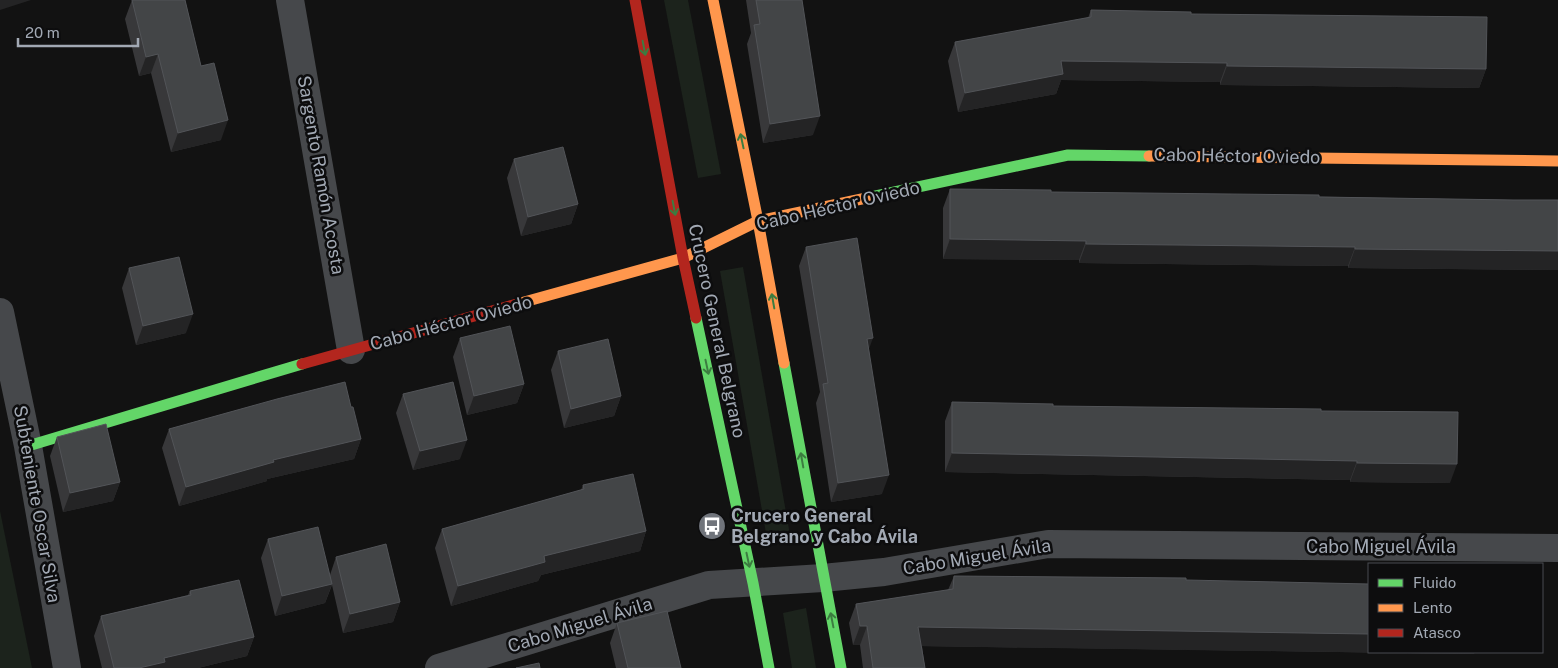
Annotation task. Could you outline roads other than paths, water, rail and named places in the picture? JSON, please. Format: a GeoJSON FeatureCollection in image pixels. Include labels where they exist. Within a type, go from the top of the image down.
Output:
{"type":"FeatureCollection","features":[{"type":"Feature","properties":{"kind":"street","name":"Sargento Ramón Acosta"},"geometry":{"type":"LineString","coordinates":[[290,0],[351,350]]}},
{"type":"Feature","properties":{"kind":"street","name":"Crucero General Belgrano"},"geometry":{"type":"LineString","coordinates":[[635,0],[683,258],[753,583],[769,668]]}},
{"type":"Feature","properties":{"kind":"street"},"geometry":{"type":"LineString","coordinates":[[713,0],[758,221],[841,668]]}},
{"type":"Feature","properties":{"kind":"street","name":"Cabo Héctor Oviedo"},"geometry":{"type":"LineString","coordinates":[[28,446],[351,350],[683,258],[758,221],[1068,155],[1558,161]]}},
{"type":"Feature","properties":{"kind":"street","name":"Subteniente Oscar Silva"},"geometry":{"type":"LineString","coordinates":[[1,319],[28,446],[67,668]]}},
{"type":"Feature","properties":{"kind":"street","name":"Cabo Miguel Ávila"},"geometry":{"type":"LineString","coordinates":[[439,668],[709,585],[884,572],[1048,544],[1558,548]]}},
{"type":"Feature","properties":{"kind":"place","name":"Crucero General Belgrano y Cabo Ávila"},"geometry":{"type":"Point","coordinates":[712,526]}}]}
